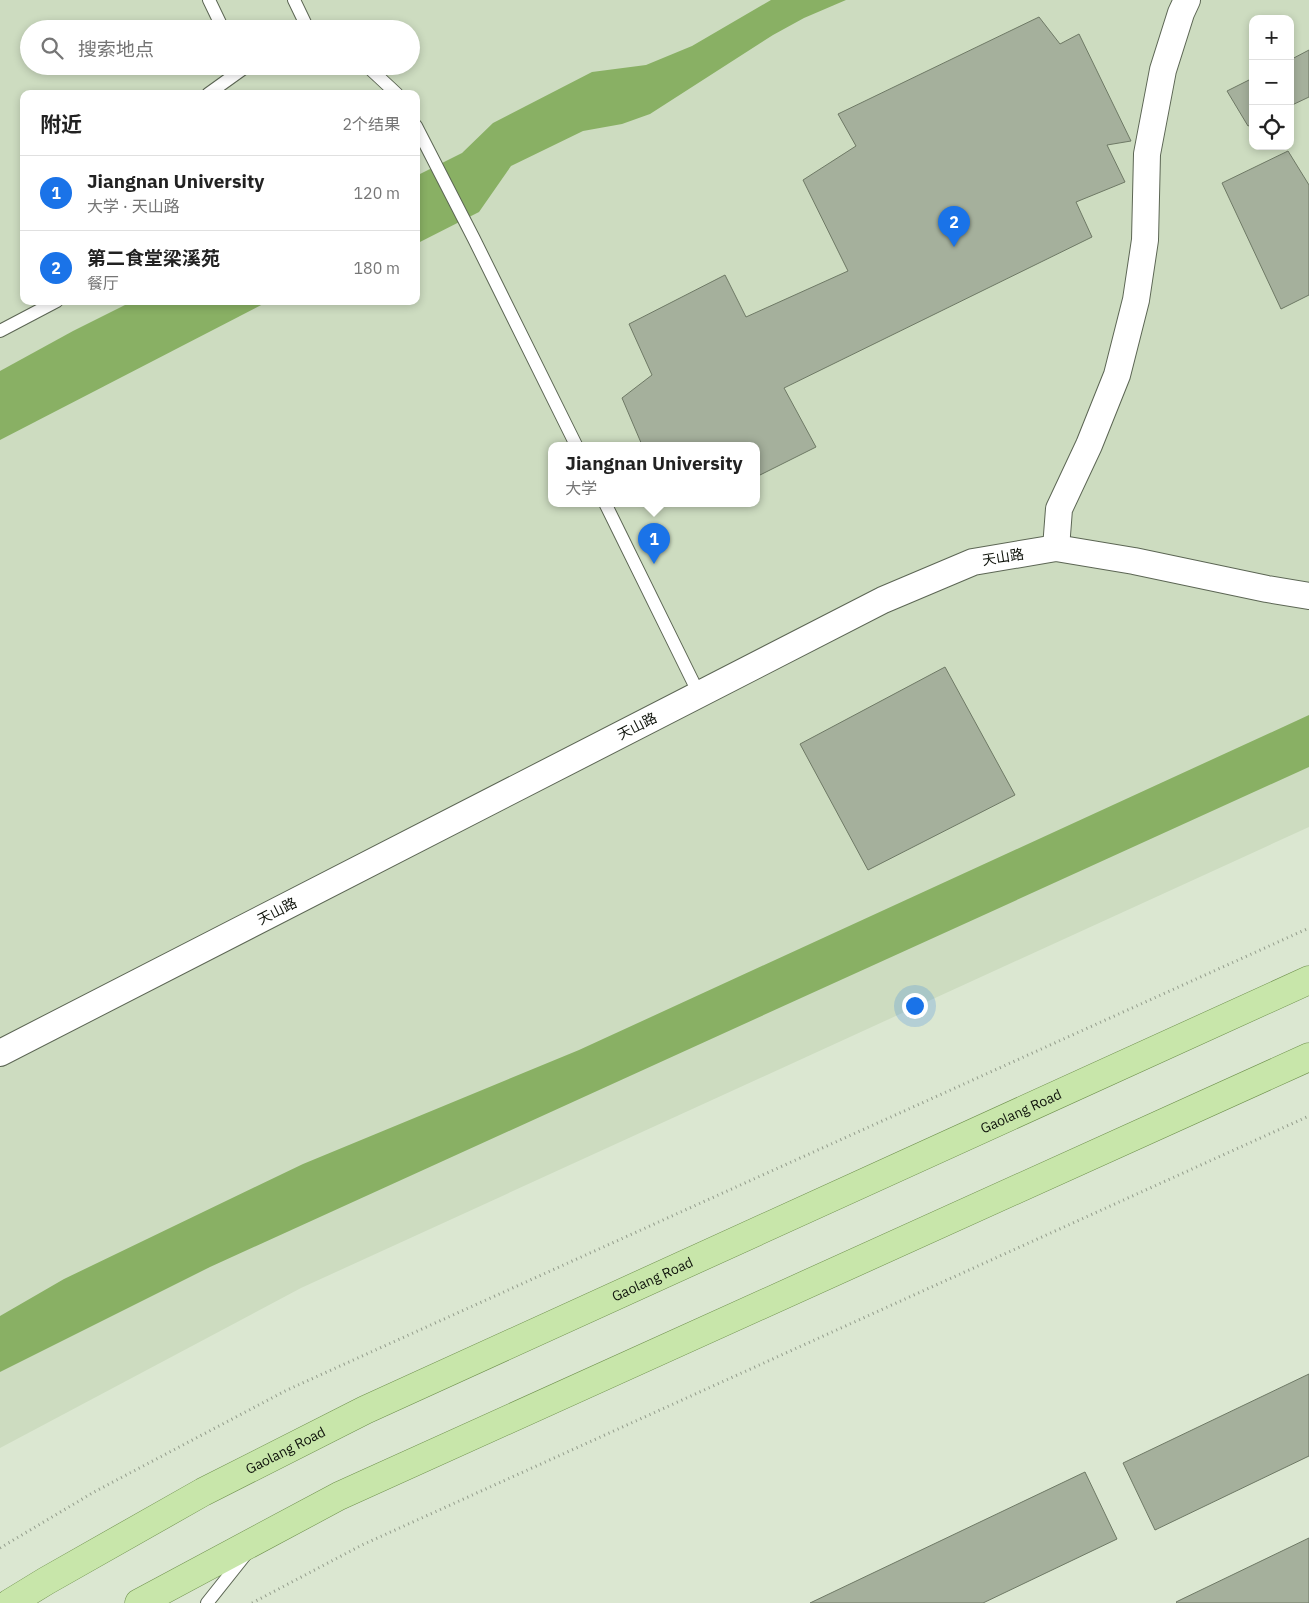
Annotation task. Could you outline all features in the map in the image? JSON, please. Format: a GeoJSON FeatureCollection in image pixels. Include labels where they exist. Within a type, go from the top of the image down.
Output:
{"type":"FeatureCollection","features":[{"type":"Feature","properties":{"kind":"main road","name":"Gaolang Road"},"geometry":{"type":"LineString","coordinates":[[10,1603],[203,1492],[366,1410],[1309,980]]}},
{"type":"Feature","properties":{"kind":"main road"},"geometry":{"type":"LineString","coordinates":[[139,1603],[339,1496],[1309,1057]]}},
{"type":"Feature","properties":{"kind":"street"},"geometry":{"type":"LineString","coordinates":[[1056,548],[1059,509],[1089,445],[1117,375],[1136,300],[1145,240],[1146,154],[1162,70],[1181,13],[1188,0]]}},
{"type":"Feature","properties":{"kind":"street","name":"天山路"},"geometry":{"type":"LineString","coordinates":[[0,1053],[883,600],[972,562],[1056,548],[1134,561],[1309,596]]}},
{"type":"Feature","properties":{"kind":"lane"},"geometry":{"type":"LineString","coordinates":[[208,0],[218,20]]}},
{"type":"Feature","properties":{"kind":"lane"},"geometry":{"type":"LineString","coordinates":[[294,0],[304,20]]}},
{"type":"Feature","properties":{"kind":"lane"},"geometry":{"type":"LineString","coordinates":[[213,90],[233,75]]}},
{"type":"Feature","properties":{"kind":"lane"},"geometry":{"type":"LineString","coordinates":[[377,75],[393,90]]}},
{"type":"Feature","properties":{"kind":"lane"},"geometry":{"type":"LineString","coordinates":[[420,133],[575,442]]}},
{"type":"Feature","properties":{"kind":"lane"},"geometry":{"type":"LineString","coordinates":[[0,331],[49,305]]}},
{"type":"Feature","properties":{"kind":"lane"},"geometry":{"type":"LineString","coordinates":[[607,507],[699,694]]}},
{"type":"Feature","properties":{"kind":"lane"},"geometry":{"type":"LineString","coordinates":[[207,1603],[257,1539]]}},
{"type":"Feature","properties":{"kind":"path"},"geometry":{"type":"LineString","coordinates":[[0,1548],[94,1492],[287,1390],[1309,928]]}},
{"type":"Feature","properties":{"kind":"path"},"geometry":{"type":"LineString","coordinates":[[252,1603],[362,1545],[1309,1116]]}},
{"type":"Feature","properties":{"kind":"shaded area"},"geometry":{"type":"Polygon","coordinates":[[[0,0],[1309,0],[1309,827],[301,1288],[0,1448],[0,0]]]}},
{"type":"Feature","properties":{"kind":"shaded area"},"geometry":{"type":"Polygon","coordinates":[[[771,0],[846,0],[804,18],[773,35],[650,114],[622,124],[583,131],[511,166],[479,212],[420,242],[420,174],[462,153],[493,123],[592,72],[646,65],[692,46],[771,0]]]}},
{"type":"Feature","properties":{"kind":"shaded area"},"geometry":{"type":"Polygon","coordinates":[[[125,305],[261,305],[0,440],[0,371],[125,305]]]}},
{"type":"Feature","properties":{"kind":"shaded area"},"geometry":{"type":"Polygon","coordinates":[[[1309,715],[1309,767],[210,1267],[0,1372],[0,1316],[64,1279],[303,1164],[579,1050],[1309,715]]]}},
{"type":"Feature","properties":{"kind":"building"},"geometry":{"type":"Polygon","coordinates":[[[1039,17],[1060,44],[1079,34],[1131,141],[1107,145],[1125,182],[1076,202],[1092,237],[784,388],[816,447],[760,475],[760,442],[641,442],[622,398],[652,375],[629,324],[725,275],[746,317],[848,271],[803,180],[856,146],[838,114],[1039,17]]]}},
{"type":"Feature","properties":{"kind":"building"},"geometry":{"type":"Polygon","coordinates":[[[1309,50],[1309,97],[1294,104],[1294,60],[1294,58],[1309,50]]]}},
{"type":"Feature","properties":{"kind":"building"},"geometry":{"type":"Polygon","coordinates":[[[1249,80],[1249,126],[1248,126],[1227,91],[1249,80]]]}},
{"type":"Feature","properties":{"kind":"building"},"geometry":{"type":"Polygon","coordinates":[[[1288,151],[1309,185],[1309,295],[1281,309],[1222,183],[1288,151]]]}},
{"type":"Feature","properties":{"kind":"building"},"geometry":{"type":"Polygon","coordinates":[[[945,667],[1015,795],[868,870],[800,744],[945,667]]]}},
{"type":"Feature","properties":{"kind":"building"},"geometry":{"type":"Polygon","coordinates":[[[1309,1374],[1309,1456],[1155,1530],[1123,1463],[1309,1374]]]}},
{"type":"Feature","properties":{"kind":"building"},"geometry":{"type":"Polygon","coordinates":[[[1085,1472],[1117,1539],[983,1603],[810,1603],[1085,1472]]]}},
{"type":"Feature","properties":{"kind":"building"},"geometry":{"type":"Polygon","coordinates":[[[1309,1538],[1309,1603],[1176,1602],[1309,1538]]]}},
{"type":"Feature","properties":{"kind":"place","name":"第二食堂梁溪苑"},"geometry":{"type":"Point","coordinates":[954,247]}},
{"type":"Feature","properties":{"kind":"place","name":"Jiangnan University"},"geometry":{"type":"Point","coordinates":[654,564]}}]}
